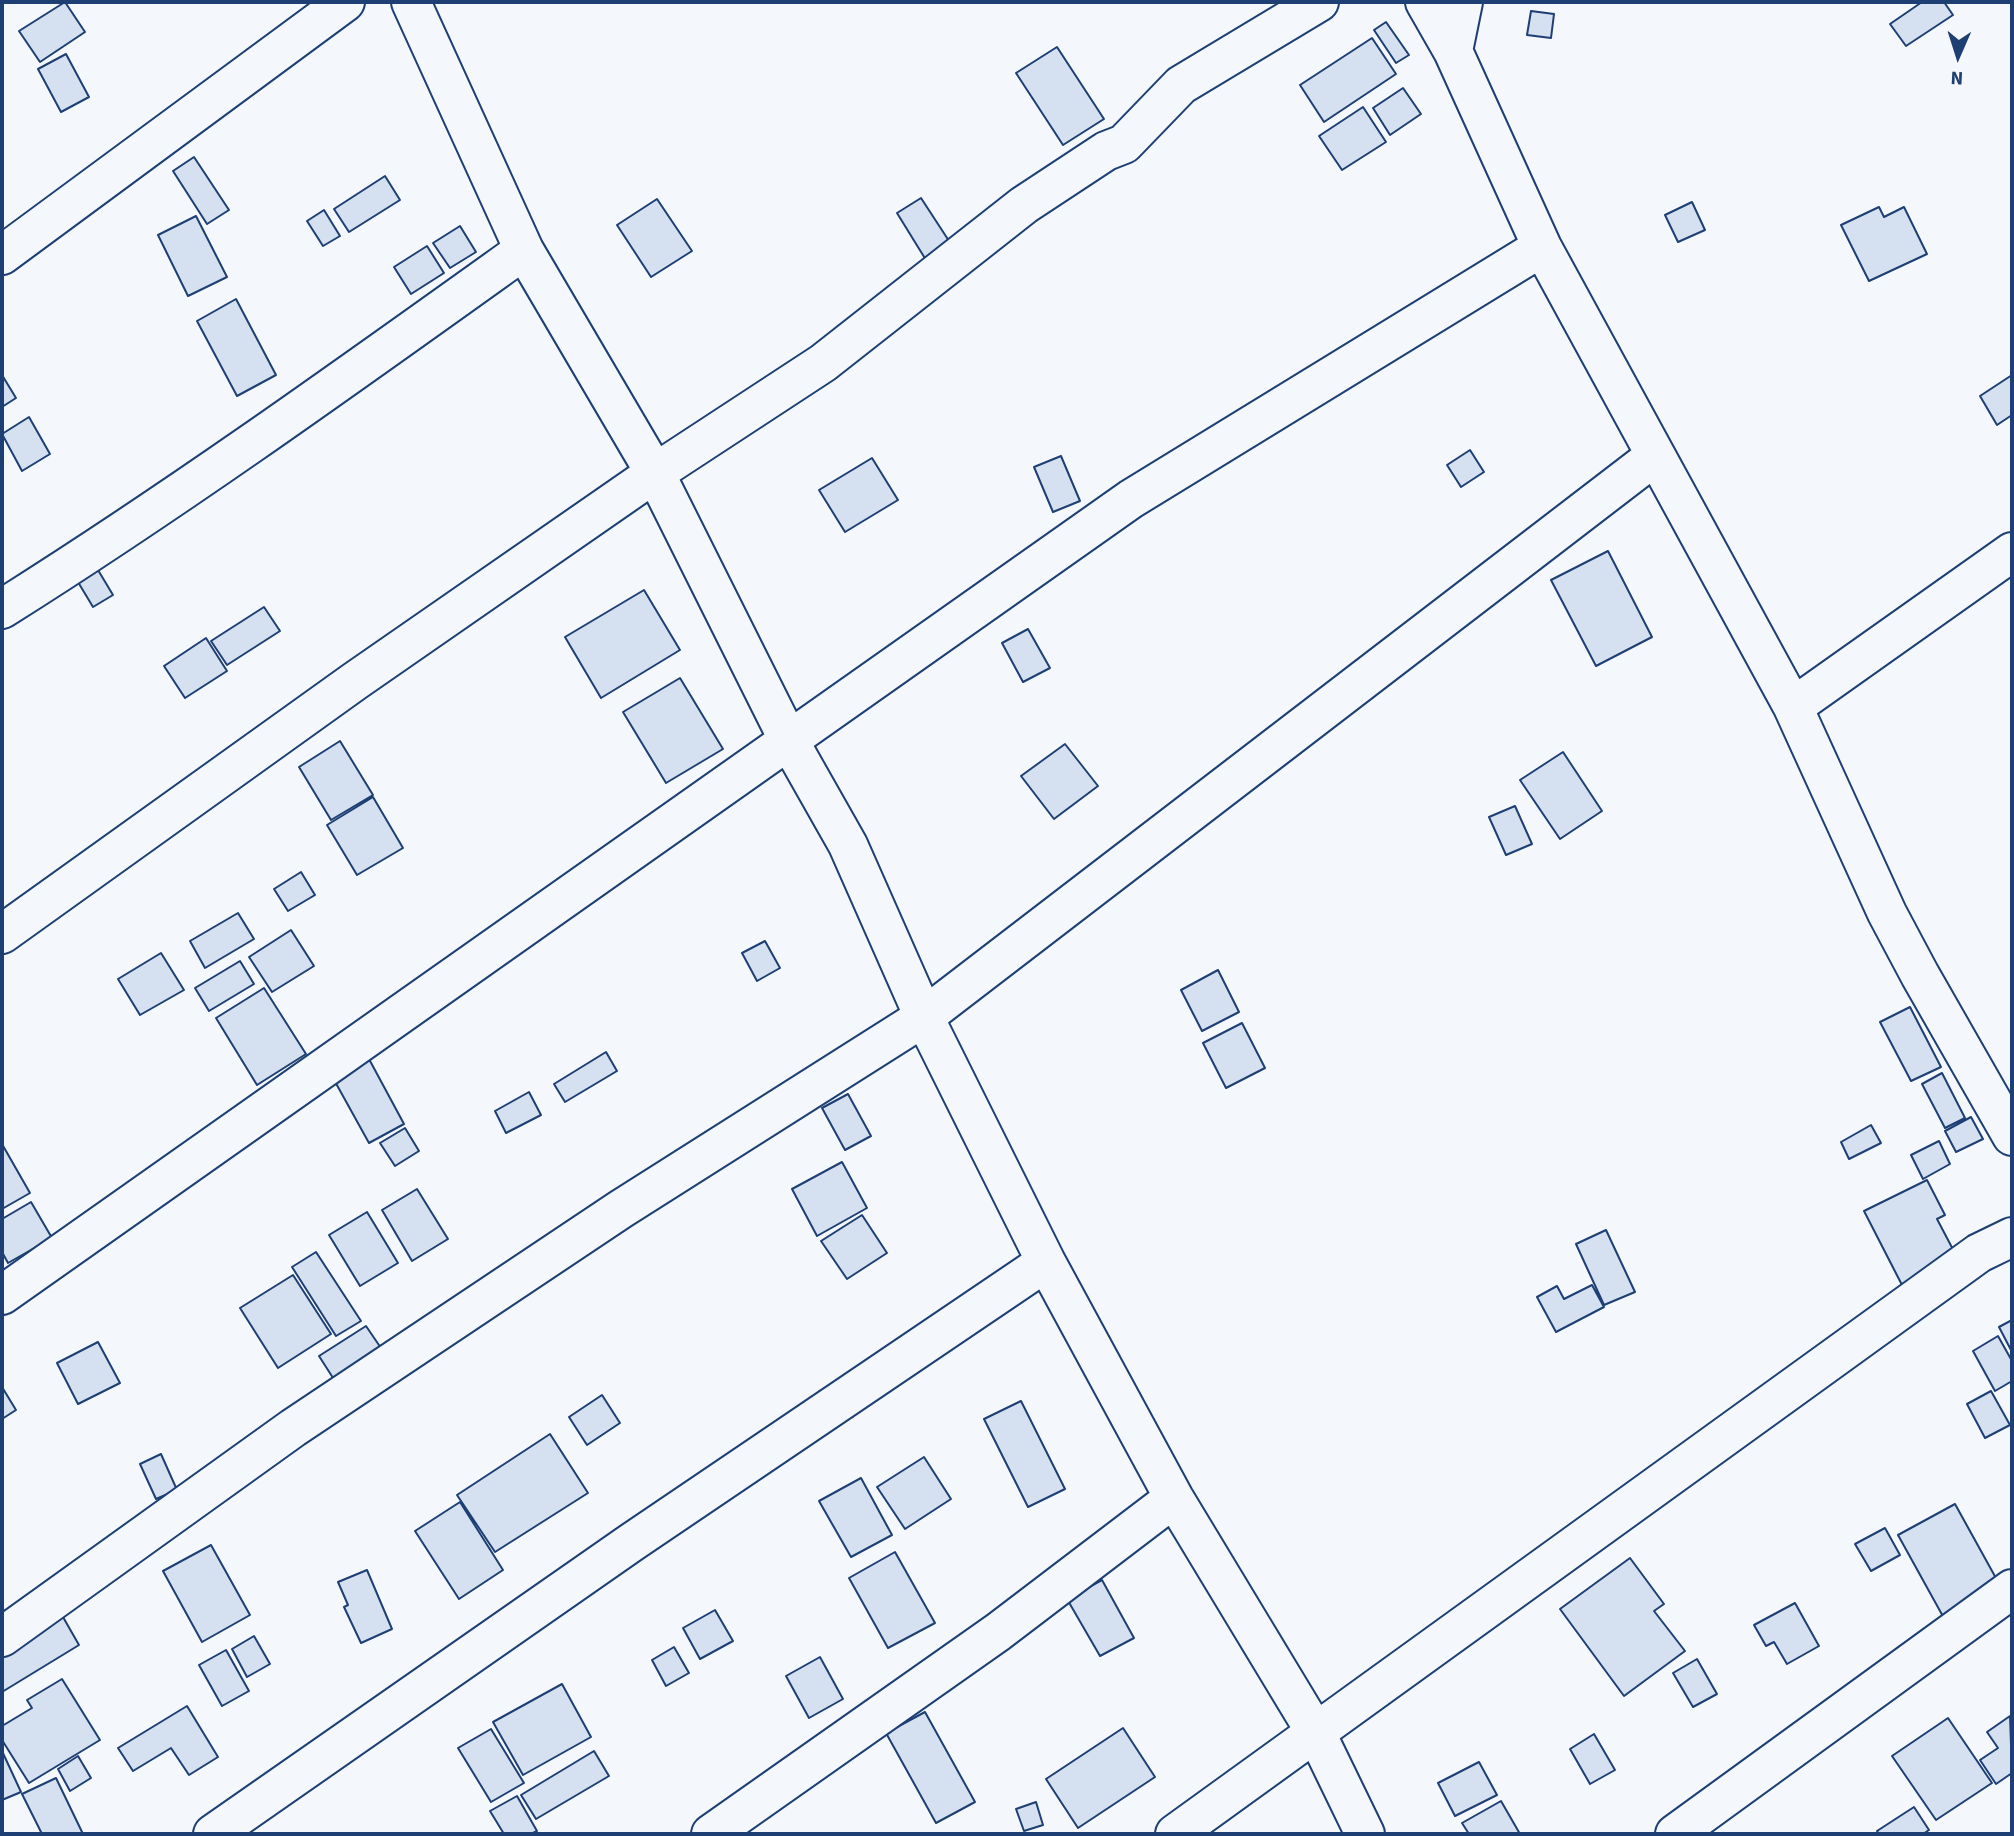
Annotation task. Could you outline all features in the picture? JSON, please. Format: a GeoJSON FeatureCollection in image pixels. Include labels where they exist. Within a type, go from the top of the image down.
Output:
{"type":"FeatureCollection","features":[{"type":"Feature","properties":{"kind":"street"},"geometry":{"type":"LineString","coordinates":[[2,255],[345,2]]}},
{"type":"Feature","properties":{"kind":"street"},"geometry":{"type":"LineString","coordinates":[[411,2],[524,250],[654,473],[788,739],[848,845],[924,1017],[1046,1262],[1174,1498],[1316,1733],[1365,1834]]}},
{"type":"Feature","properties":{"kind":"street"},"geometry":{"type":"LineString","coordinates":[[2,934],[355,681],[654,473],[823,363],[1024,205],[1106,151],[1124,145],[1181,85],[1320,2]]}},
{"type":"Feature","properties":{"kind":"street"},"geometry":{"type":"LineString","coordinates":[[1425,2],[1454,51],[1542,247],[1793,707],[1887,913],[2012,1136]]}},
{"type":"Feature","properties":{"kind":"street"},"geometry":{"type":"LineString","coordinates":[[1454,51],[1462,2]]}},
{"type":"Feature","properties":{"kind":"street"},"geometry":{"type":"LineString","coordinates":[[2,1295],[1131,499],[1542,247]]}},
{"type":"Feature","properties":{"kind":"street"},"geometry":{"type":"LineString","coordinates":[[2,609],[88,555],[282,423],[524,250]]}},
{"type":"Feature","properties":{"kind":"street"},"geometry":{"type":"LineString","coordinates":[[2,1637],[305,1420],[621,1209],[924,1017],[1655,456]]}},
{"type":"Feature","properties":{"kind":"street"},"geometry":{"type":"LineString","coordinates":[[1793,707],[2012,552]]}},
{"type":"Feature","properties":{"kind":"street"},"geometry":{"type":"LineString","coordinates":[[1175,1834],[1979,1253],[2012,1237]]}},
{"type":"Feature","properties":{"kind":"street"},"geometry":{"type":"LineString","coordinates":[[212,1834],[632,1542],[1046,1262]]}},
{"type":"Feature","properties":{"kind":"street"},"geometry":{"type":"LineString","coordinates":[[711,1834],[998,1632],[1174,1498]]}},
{"type":"Feature","properties":{"kind":"street"},"geometry":{"type":"LineString","coordinates":[[1675,1834],[2012,1589]]}},
{"type":"Feature","properties":{"kind":"building"},"geometry":{"type":"Polygon","coordinates":[[[65,2],[85,32],[40,62],[19,31],[65,2]]]}},
{"type":"Feature","properties":{"kind":"building"},"geometry":{"type":"Polygon","coordinates":[[[1922,2],[1944,2],[1953,15],[1906,46],[1890,24],[1922,2]]]}},
{"type":"Feature","properties":{"kind":"building"},"geometry":{"type":"Polygon","coordinates":[[[1531,11],[1554,14],[1551,38],[1527,35],[1531,11]]]}},
{"type":"Feature","properties":{"kind":"building"},"geometry":{"type":"Polygon","coordinates":[[[1386,22],[1409,55],[1396,63],[1374,30],[1386,22]]]}},
{"type":"Feature","properties":{"kind":"building"},"geometry":{"type":"Polygon","coordinates":[[[1372,38],[1396,74],[1324,122],[1300,85],[1372,38]]]}},
{"type":"Feature","properties":{"kind":"building"},"geometry":{"type":"Polygon","coordinates":[[[1057,47],[1104,119],[1063,145],[1016,73],[1057,47]]]}},
{"type":"Feature","properties":{"kind":"building"},"geometry":{"type":"Polygon","coordinates":[[[66,54],[89,97],[61,112],[38,69],[66,54]]]}},
{"type":"Feature","properties":{"kind":"building"},"geometry":{"type":"Polygon","coordinates":[[[1403,88],[1421,114],[1390,135],[1373,108],[1403,88]]]}},
{"type":"Feature","properties":{"kind":"building"},"geometry":{"type":"Polygon","coordinates":[[[1363,107],[1386,142],[1342,170],[1319,136],[1363,107]]]}},
{"type":"Feature","properties":{"kind":"building"},"geometry":{"type":"Polygon","coordinates":[[[194,157],[229,210],[207,224],[173,171],[194,157]]]}},
{"type":"Feature","properties":{"kind":"building"},"geometry":{"type":"Polygon","coordinates":[[[385,176],[400,200],[349,232],[334,209],[385,176]]]}},
{"type":"Feature","properties":{"kind":"building"},"geometry":{"type":"Polygon","coordinates":[[[921,198],[951,244],[926,260],[897,213],[921,198]]]}},
{"type":"Feature","properties":{"kind":"building"},"geometry":{"type":"Polygon","coordinates":[[[657,199],[692,251],[651,277],[617,225],[657,199]]]}},
{"type":"Feature","properties":{"kind":"building"},"geometry":{"type":"Polygon","coordinates":[[[1692,202],[1705,230],[1678,242],[1665,215],[1692,202]]]}},
{"type":"Feature","properties":{"kind":"building"},"geometry":{"type":"Polygon","coordinates":[[[1879,207],[1884,217],[1904,207],[1927,254],[1869,281],[1841,225],[1879,207]]]}},
{"type":"Feature","properties":{"kind":"building"},"geometry":{"type":"Polygon","coordinates":[[[324,210],[340,236],[323,246],[307,221],[324,210]]]}},
{"type":"Feature","properties":{"kind":"building"},"geometry":{"type":"Polygon","coordinates":[[[196,216],[227,277],[188,296],[158,235],[196,216]]]}},
{"type":"Feature","properties":{"kind":"building"},"geometry":{"type":"Polygon","coordinates":[[[460,226],[476,252],[450,268],[433,243],[460,226]]]}},
{"type":"Feature","properties":{"kind":"building"},"geometry":{"type":"Polygon","coordinates":[[[427,246],[444,273],[411,294],[394,267],[427,246]]]}},
{"type":"Feature","properties":{"kind":"building"},"geometry":{"type":"Polygon","coordinates":[[[236,299],[276,375],[237,396],[197,321],[236,299]]]}},
{"type":"Feature","properties":{"kind":"building"},"geometry":{"type":"Polygon","coordinates":[[[2,375],[16,398],[2,407],[2,375]]]}},
{"type":"Feature","properties":{"kind":"building"},"geometry":{"type":"Polygon","coordinates":[[[2012,375],[2012,415],[1997,425],[1980,396],[2012,375]]]}},
{"type":"Feature","properties":{"kind":"building"},"geometry":{"type":"Polygon","coordinates":[[[29,417],[50,454],[22,471],[2,434],[29,417]]]}},
{"type":"Feature","properties":{"kind":"building"},"geometry":{"type":"Polygon","coordinates":[[[1470,450],[1484,472],[1461,487],[1447,465],[1470,450]]]}},
{"type":"Feature","properties":{"kind":"building"},"geometry":{"type":"Polygon","coordinates":[[[1061,456],[1080,501],[1053,512],[1034,467],[1061,456]]]}},
{"type":"Feature","properties":{"kind":"building"},"geometry":{"type":"Polygon","coordinates":[[[872,458],[898,500],[845,532],[819,490],[872,458]]]}},
{"type":"Feature","properties":{"kind":"building"},"geometry":{"type":"Polygon","coordinates":[[[1608,551],[1652,637],[1596,666],[1551,580],[1608,551]]]}},
{"type":"Feature","properties":{"kind":"building"},"geometry":{"type":"Polygon","coordinates":[[[98,570],[113,595],[93,607],[78,582],[98,570]]]}},
{"type":"Feature","properties":{"kind":"building"},"geometry":{"type":"Polygon","coordinates":[[[644,590],[680,650],[601,698],[565,637],[644,590]]]}},
{"type":"Feature","properties":{"kind":"building"},"geometry":{"type":"Polygon","coordinates":[[[264,607],[280,631],[227,665],[211,641],[264,607]]]}},
{"type":"Feature","properties":{"kind":"building"},"geometry":{"type":"Polygon","coordinates":[[[1028,629],[1050,668],[1023,682],[1002,643],[1028,629]]]}},
{"type":"Feature","properties":{"kind":"building"},"geometry":{"type":"Polygon","coordinates":[[[206,638],[227,671],[185,698],[164,666],[206,638]]]}},
{"type":"Feature","properties":{"kind":"building"},"geometry":{"type":"Polygon","coordinates":[[[680,678],[723,749],[666,783],[623,712],[680,678]]]}},
{"type":"Feature","properties":{"kind":"building"},"geometry":{"type":"Polygon","coordinates":[[[340,741],[373,795],[331,820],[299,767],[340,741]]]}},
{"type":"Feature","properties":{"kind":"building"},"geometry":{"type":"Polygon","coordinates":[[[1065,744],[1098,786],[1054,819],[1021,776],[1065,744]]]}},
{"type":"Feature","properties":{"kind":"building"},"geometry":{"type":"Polygon","coordinates":[[[1563,752],[1602,811],[1560,839],[1520,780],[1563,752]]]}},
{"type":"Feature","properties":{"kind":"building"},"geometry":{"type":"Polygon","coordinates":[[[373,797],[403,848],[357,875],[327,825],[373,797]]]}},
{"type":"Feature","properties":{"kind":"building"},"geometry":{"type":"Polygon","coordinates":[[[1515,806],[1532,844],[1506,855],[1489,817],[1515,806]]]}},
{"type":"Feature","properties":{"kind":"building"},"geometry":{"type":"Polygon","coordinates":[[[301,872],[315,895],[288,911],[274,889],[301,872]]]}},
{"type":"Feature","properties":{"kind":"building"},"geometry":{"type":"Polygon","coordinates":[[[238,913],[254,939],[205,968],[190,941],[238,913]]]}},
{"type":"Feature","properties":{"kind":"building"},"geometry":{"type":"Polygon","coordinates":[[[291,930],[314,966],[272,992],[249,957],[291,930]]]}},
{"type":"Feature","properties":{"kind":"building"},"geometry":{"type":"Polygon","coordinates":[[[765,941],[780,968],[757,981],[742,953],[765,941]]]}},
{"type":"Feature","properties":{"kind":"building"},"geometry":{"type":"Polygon","coordinates":[[[161,953],[184,990],[140,1015],[118,979],[161,953]]]}},
{"type":"Feature","properties":{"kind":"building"},"geometry":{"type":"Polygon","coordinates":[[[240,961],[254,984],[209,1011],[195,988],[240,961]]]}},
{"type":"Feature","properties":{"kind":"building"},"geometry":{"type":"Polygon","coordinates":[[[1218,970],[1239,1012],[1202,1031],[1181,990],[1218,970]]]}},
{"type":"Feature","properties":{"kind":"building"},"geometry":{"type":"Polygon","coordinates":[[[264,988],[306,1054],[257,1085],[216,1018],[264,988]]]}},
{"type":"Feature","properties":{"kind":"building"},"geometry":{"type":"Polygon","coordinates":[[[1910,1007],[1941,1067],[1911,1081],[1880,1022],[1910,1007]]]}},
{"type":"Feature","properties":{"kind":"building"},"geometry":{"type":"Polygon","coordinates":[[[1242,1023],[1265,1068],[1226,1088],[1203,1043],[1242,1023]]]}},
{"type":"Feature","properties":{"kind":"building"},"geometry":{"type":"Polygon","coordinates":[[[606,1052],[617,1071],[565,1102],[554,1084],[606,1052]]]}},
{"type":"Feature","properties":{"kind":"building"},"geometry":{"type":"Polygon","coordinates":[[[369,1059],[404,1124],[369,1143],[333,1078],[369,1059]]]}},
{"type":"Feature","properties":{"kind":"building"},"geometry":{"type":"Polygon","coordinates":[[[1942,1073],[1965,1118],[1945,1128],[1922,1084],[1942,1073]]]}},
{"type":"Feature","properties":{"kind":"building"},"geometry":{"type":"Polygon","coordinates":[[[529,1092],[541,1115],[506,1133],[495,1111],[529,1092]]]}},
{"type":"Feature","properties":{"kind":"building"},"geometry":{"type":"Polygon","coordinates":[[[848,1094],[871,1136],[845,1150],[822,1108],[848,1094]]]}},
{"type":"Feature","properties":{"kind":"building"},"geometry":{"type":"Polygon","coordinates":[[[1971,1117],[1983,1139],[1956,1152],[1945,1131],[1971,1117]]]}},
{"type":"Feature","properties":{"kind":"building"},"geometry":{"type":"Polygon","coordinates":[[[1871,1125],[1881,1143],[1849,1159],[1841,1142],[1871,1125]]]}},
{"type":"Feature","properties":{"kind":"building"},"geometry":{"type":"Polygon","coordinates":[[[405,1128],[419,1151],[395,1166],[380,1143],[405,1128]]]}},
{"type":"Feature","properties":{"kind":"building"},"geometry":{"type":"Polygon","coordinates":[[[1939,1141],[1950,1164],[1923,1179],[1911,1155],[1939,1141]]]}},
{"type":"Feature","properties":{"kind":"building"},"geometry":{"type":"Polygon","coordinates":[[[2,1144],[30,1193],[2,1209],[2,1144]]]}},
{"type":"Feature","properties":{"kind":"building"},"geometry":{"type":"Polygon","coordinates":[[[842,1162],[867,1208],[817,1236],[792,1189],[842,1162]]]}},
{"type":"Feature","properties":{"kind":"building"},"geometry":{"type":"Polygon","coordinates":[[[1927,1180],[1945,1215],[1937,1219],[1957,1257],[1902,1285],[1864,1211],[1927,1180]]]}},
{"type":"Feature","properties":{"kind":"building"},"geometry":{"type":"Polygon","coordinates":[[[417,1189],[448,1239],[412,1261],[382,1210],[417,1189]]]}},
{"type":"Feature","properties":{"kind":"building"},"geometry":{"type":"Polygon","coordinates":[[[31,1202],[52,1238],[8,1263],[2,1252],[2,1219],[31,1202]]]}},
{"type":"Feature","properties":{"kind":"building"},"geometry":{"type":"Polygon","coordinates":[[[367,1212],[398,1263],[360,1286],[329,1235],[367,1212]]]}},
{"type":"Feature","properties":{"kind":"building"},"geometry":{"type":"Polygon","coordinates":[[[862,1215],[887,1253],[847,1279],[821,1241],[862,1215]]]}},
{"type":"Feature","properties":{"kind":"building"},"geometry":{"type":"Polygon","coordinates":[[[1606,1230],[1635,1292],[1604,1305],[1576,1244],[1606,1230]]]}},
{"type":"Feature","properties":{"kind":"building"},"geometry":{"type":"Polygon","coordinates":[[[316,1252],[361,1321],[336,1336],[292,1267],[316,1252]]]}},
{"type":"Feature","properties":{"kind":"building"},"geometry":{"type":"Polygon","coordinates":[[[293,1275],[331,1334],[278,1368],[240,1308],[293,1275]]]}},
{"type":"Feature","properties":{"kind":"building"},"geometry":{"type":"Polygon","coordinates":[[[1592,1285],[1604,1307],[1556,1332],[1537,1297],[1557,1286],[1564,1299],[1592,1285]]]}},
{"type":"Feature","properties":{"kind":"building"},"geometry":{"type":"Polygon","coordinates":[[[2012,1320],[2012,1352],[1999,1327],[2012,1320]]]}},
{"type":"Feature","properties":{"kind":"building"},"geometry":{"type":"Polygon","coordinates":[[[366,1326],[383,1351],[335,1381],[319,1356],[366,1326]]]}},
{"type":"Feature","properties":{"kind":"building"},"geometry":{"type":"Polygon","coordinates":[[[1998,1336],[2012,1361],[2012,1381],[1995,1391],[1973,1351],[1998,1336]]]}},
{"type":"Feature","properties":{"kind":"building"},"geometry":{"type":"Polygon","coordinates":[[[98,1342],[120,1383],[78,1404],[57,1363],[98,1342]]]}},
{"type":"Feature","properties":{"kind":"building"},"geometry":{"type":"Polygon","coordinates":[[[2,1387],[16,1410],[2,1419],[2,1387]]]}},
{"type":"Feature","properties":{"kind":"building"},"geometry":{"type":"Polygon","coordinates":[[[1991,1391],[2010,1425],[1985,1438],[1967,1404],[1991,1391]]]}},
{"type":"Feature","properties":{"kind":"building"},"geometry":{"type":"Polygon","coordinates":[[[602,1395],[620,1423],[587,1445],[569,1417],[602,1395]]]}},
{"type":"Feature","properties":{"kind":"building"},"geometry":{"type":"Polygon","coordinates":[[[1021,1401],[1065,1489],[1028,1507],[984,1419],[1021,1401]]]}},
{"type":"Feature","properties":{"kind":"building"},"geometry":{"type":"Polygon","coordinates":[[[550,1434],[588,1493],[495,1552],[457,1495],[550,1434]]]}},
{"type":"Feature","properties":{"kind":"building"},"geometry":{"type":"Polygon","coordinates":[[[161,1454],[177,1490],[156,1499],[140,1464],[161,1454]]]}},
{"type":"Feature","properties":{"kind":"building"},"geometry":{"type":"Polygon","coordinates":[[[924,1457],[951,1499],[905,1529],[877,1487],[924,1457]]]}},
{"type":"Feature","properties":{"kind":"building"},"geometry":{"type":"Polygon","coordinates":[[[861,1478],[892,1535],[851,1557],[819,1501],[861,1478]]]}},
{"type":"Feature","properties":{"kind":"building"},"geometry":{"type":"Polygon","coordinates":[[[460,1502],[503,1570],[459,1599],[415,1531],[460,1502]]]}},
{"type":"Feature","properties":{"kind":"building"},"geometry":{"type":"Polygon","coordinates":[[[1955,1504],[2002,1589],[1945,1620],[1898,1535],[1955,1504]]]}},
{"type":"Feature","properties":{"kind":"building"},"geometry":{"type":"Polygon","coordinates":[[[1885,1528],[1900,1555],[1871,1571],[1855,1544],[1885,1528]]]}},
{"type":"Feature","properties":{"kind":"building"},"geometry":{"type":"Polygon","coordinates":[[[211,1545],[250,1615],[202,1642],[163,1571],[211,1545]]]}},
{"type":"Feature","properties":{"kind":"building"},"geometry":{"type":"Polygon","coordinates":[[[895,1552],[935,1623],[888,1648],[849,1578],[895,1552]]]}},
{"type":"Feature","properties":{"kind":"building"},"geometry":{"type":"Polygon","coordinates":[[[1630,1558],[1664,1604],[1654,1611],[1685,1651],[1624,1696],[1560,1609],[1630,1558]]]}},
{"type":"Feature","properties":{"kind":"building"},"geometry":{"type":"Polygon","coordinates":[[[367,1570],[392,1629],[361,1643],[344,1607],[348,1605],[338,1582],[367,1570]]]}},
{"type":"Feature","properties":{"kind":"building"},"geometry":{"type":"Polygon","coordinates":[[[1102,1580],[1134,1638],[1100,1656],[1067,1599],[1102,1580]]]}},
{"type":"Feature","properties":{"kind":"building"},"geometry":{"type":"Polygon","coordinates":[[[1795,1603],[1819,1646],[1787,1664],[1774,1642],[1766,1646],[1754,1625],[1795,1603]]]}},
{"type":"Feature","properties":{"kind":"building"},"geometry":{"type":"Polygon","coordinates":[[[715,1610],[733,1641],[700,1659],[683,1628],[715,1610]]]}},
{"type":"Feature","properties":{"kind":"building"},"geometry":{"type":"Polygon","coordinates":[[[63,1617],[79,1645],[2,1692],[2,1654],[63,1617]]]}},
{"type":"Feature","properties":{"kind":"building"},"geometry":{"type":"Polygon","coordinates":[[[254,1636],[270,1664],[247,1677],[232,1649],[254,1636]]]}},
{"type":"Feature","properties":{"kind":"building"},"geometry":{"type":"Polygon","coordinates":[[[674,1647],[689,1673],[666,1686],[652,1660],[674,1647]]]}},
{"type":"Feature","properties":{"kind":"building"},"geometry":{"type":"Polygon","coordinates":[[[226,1650],[249,1691],[222,1706],[199,1665],[226,1650]]]}},
{"type":"Feature","properties":{"kind":"building"},"geometry":{"type":"Polygon","coordinates":[[[820,1657],[843,1699],[809,1718],[786,1676],[820,1657]]]}},
{"type":"Feature","properties":{"kind":"building"},"geometry":{"type":"Polygon","coordinates":[[[1697,1659],[1717,1694],[1693,1707],[1673,1673],[1697,1659]]]}},
{"type":"Feature","properties":{"kind":"building"},"geometry":{"type":"Polygon","coordinates":[[[62,1679],[100,1740],[29,1783],[2,1740],[2,1726],[32,1708],[27,1700],[62,1679]]]}},
{"type":"Feature","properties":{"kind":"building"},"geometry":{"type":"Polygon","coordinates":[[[562,1684],[591,1737],[523,1775],[493,1722],[562,1684]]]}},
{"type":"Feature","properties":{"kind":"building"},"geometry":{"type":"Polygon","coordinates":[[[187,1706],[218,1757],[189,1775],[171,1748],[133,1771],[118,1748],[187,1706]]]}},
{"type":"Feature","properties":{"kind":"building"},"geometry":{"type":"Polygon","coordinates":[[[925,1712],[975,1802],[936,1823],[886,1733],[925,1712]]]}},
{"type":"Feature","properties":{"kind":"building"},"geometry":{"type":"Polygon","coordinates":[[[2010,1716],[2012,1773],[1996,1784],[1980,1760],[1998,1748],[1987,1732],[2010,1716]]]}},
{"type":"Feature","properties":{"kind":"building"},"geometry":{"type":"Polygon","coordinates":[[[1948,1718],[1992,1783],[1936,1820],[1892,1756],[1948,1718]]]}},
{"type":"Feature","properties":{"kind":"building"},"geometry":{"type":"Polygon","coordinates":[[[1123,1728],[1155,1777],[1078,1828],[1046,1779],[1123,1728]]]}},
{"type":"Feature","properties":{"kind":"building"},"geometry":{"type":"Polygon","coordinates":[[[491,1729],[524,1783],[491,1802],[458,1748],[491,1729]]]}},
{"type":"Feature","properties":{"kind":"building"},"geometry":{"type":"Polygon","coordinates":[[[1594,1734],[1615,1770],[1590,1784],[1570,1749],[1594,1734]]]}},
{"type":"Feature","properties":{"kind":"building"},"geometry":{"type":"Polygon","coordinates":[[[2,1751],[21,1792],[2,1800],[2,1751]]]}},
{"type":"Feature","properties":{"kind":"building"},"geometry":{"type":"Polygon","coordinates":[[[594,1751],[609,1776],[536,1819],[521,1795],[594,1751]]]}},
{"type":"Feature","properties":{"kind":"building"},"geometry":{"type":"Polygon","coordinates":[[[78,1756],[91,1778],[70,1791],[58,1769],[78,1756]]]}},
{"type":"Feature","properties":{"kind":"building"},"geometry":{"type":"Polygon","coordinates":[[[1479,1762],[1497,1795],[1455,1816],[1438,1783],[1479,1762]]]}},
{"type":"Feature","properties":{"kind":"building"},"geometry":{"type":"Polygon","coordinates":[[[56,1778],[83,1834],[42,1834],[22,1794],[56,1778]]]}},
{"type":"Feature","properties":{"kind":"building"},"geometry":{"type":"Polygon","coordinates":[[[517,1796],[537,1831],[531,1834],[504,1834],[490,1811],[517,1796]]]}},
{"type":"Feature","properties":{"kind":"building"},"geometry":{"type":"Polygon","coordinates":[[[1501,1801],[1520,1834],[1469,1834],[1462,1823],[1501,1801]]]}},
{"type":"Feature","properties":{"kind":"building"},"geometry":{"type":"Polygon","coordinates":[[[1036,1802],[1043,1825],[1024,1831],[1016,1809],[1036,1802]]]}},
{"type":"Feature","properties":{"kind":"building"},"geometry":{"type":"Polygon","coordinates":[[[1914,1807],[1929,1830],[1923,1834],[1879,1834],[1877,1831],[1914,1807]]]}}]}
